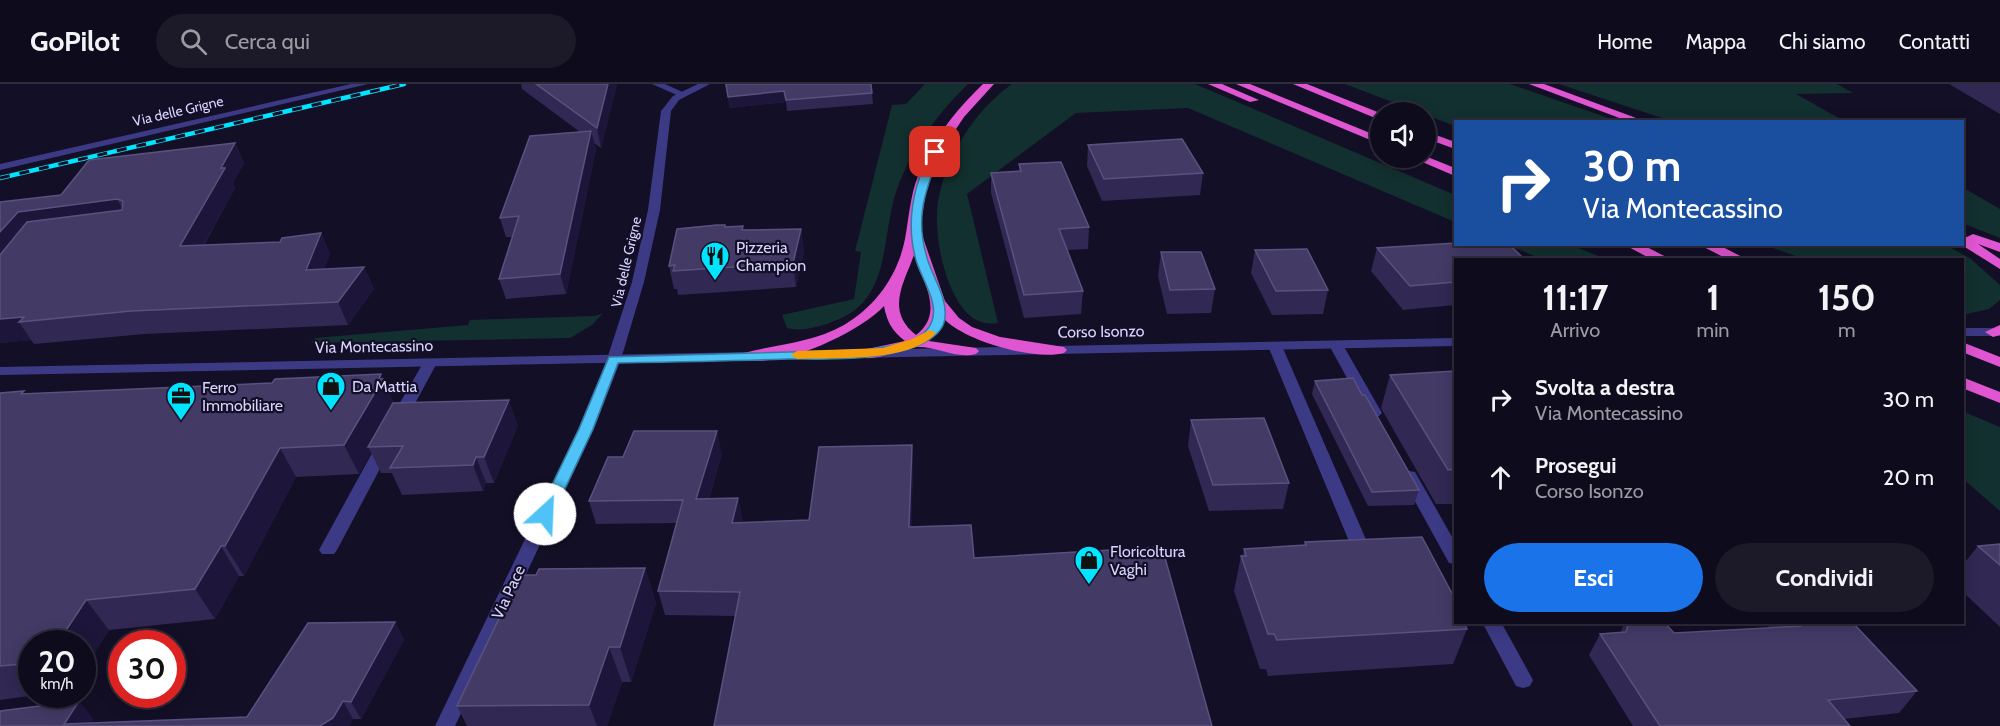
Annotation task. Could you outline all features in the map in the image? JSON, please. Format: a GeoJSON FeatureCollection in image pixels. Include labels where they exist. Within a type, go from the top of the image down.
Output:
{"type":"FeatureCollection","features":[{"type":"Feature","properties":{"kind":"highway"},"geometry":{"type":"LineString","coordinates":[[971,351],[940,348],[916,342],[897,327],[891,308],[897,278],[909,250],[917,199],[929,164],[954,120],[989,84]]}},
{"type":"Feature","properties":{"kind":"highway"},"geometry":{"type":"LineString","coordinates":[[979,93],[995,84]]}},
{"type":"Feature","properties":{"kind":"highway"},"geometry":{"type":"LineString","coordinates":[[1213,84],[1262,103],[1335,123]]}},
{"type":"Feature","properties":{"kind":"highway"},"geometry":{"type":"LineString","coordinates":[[1241,84],[1370,137]]}},
{"type":"Feature","properties":{"kind":"highway"},"geometry":{"type":"LineString","coordinates":[[1298,84],[1370,113]]}},
{"type":"Feature","properties":{"kind":"highway"},"geometry":{"type":"LineString","coordinates":[[1323,84],[1363,110]]}},
{"type":"Feature","properties":{"kind":"highway"},"geometry":{"type":"LineString","coordinates":[[1534,84],[1636,120]]}},
{"type":"Feature","properties":{"kind":"highway"},"geometry":{"type":"LineString","coordinates":[[1436,138],[1454,146]]}},
{"type":"Feature","properties":{"kind":"highway"},"geometry":{"type":"LineString","coordinates":[[1436,165],[1454,172]]}},
{"type":"Feature","properties":{"kind":"highway"},"geometry":{"type":"LineString","coordinates":[[914,225],[922,260],[939,304],[952,320],[982,336],[1027,347],[1059,350]]}},
{"type":"Feature","properties":{"kind":"highway"},"geometry":{"type":"LineString","coordinates":[[1964,235],[2000,248]]}},
{"type":"Feature","properties":{"kind":"highway"},"geometry":{"type":"LineString","coordinates":[[1964,241],[2000,265]]}},
{"type":"Feature","properties":{"kind":"highway"},"geometry":{"type":"LineString","coordinates":[[1634,246],[1660,258]]}},
{"type":"Feature","properties":{"kind":"highway"},"geometry":{"type":"LineString","coordinates":[[1709,246],[1737,258]]}},
{"type":"Feature","properties":{"kind":"highway"},"geometry":{"type":"LineString","coordinates":[[748,356],[803,348],[833,338],[875,309],[897,278]]}},
{"type":"Feature","properties":{"kind":"highway"},"geometry":{"type":"LineString","coordinates":[[863,354],[891,350],[916,342],[933,330],[939,320],[939,304]]}},
{"type":"Feature","properties":{"kind":"highway"},"geometry":{"type":"LineString","coordinates":[[1964,348],[2000,362]]}},
{"type":"Feature","properties":{"kind":"highway"},"geometry":{"type":"LineString","coordinates":[[1964,383],[2000,398]]}},
{"type":"Feature","properties":{"kind":"street","name":"Via delle Grigne"},"geometry":{"type":"LineString","coordinates":[[0,167],[363,84]]}},
{"type":"Feature","properties":{"kind":"street"},"geometry":{"type":"LineString","coordinates":[[657,84],[682,94]]}},
{"type":"Feature","properties":{"kind":"street","name":"Via delle Grigne"},"geometry":{"type":"LineString","coordinates":[[614,359],[638,282],[654,210],[663,119],[670,104],[682,94],[705,84]]}},
{"type":"Feature","properties":{"kind":"street"},"geometry":{"type":"LineString","coordinates":[[1964,332],[1998,331]]}},
{"type":"Feature","properties":{"kind":"street","name":"Corso Isonzo"},"geometry":{"type":"LineString","coordinates":[[748,356],[1454,342]]}},
{"type":"Feature","properties":{"kind":"street"},"geometry":{"type":"LineString","coordinates":[[1336,345],[1379,423]]}},
{"type":"Feature","properties":{"kind":"street"},"geometry":{"type":"LineString","coordinates":[[1275,346],[1366,559]]}},
{"type":"Feature","properties":{"kind":"street","name":"Via Montecassino"},"geometry":{"type":"LineString","coordinates":[[0,370],[748,356]]}},
{"type":"Feature","properties":{"kind":"street","name":"Via Pace"},"geometry":{"type":"LineString","coordinates":[[445,726],[586,429],[614,359]]}},
{"type":"Feature","properties":{"kind":"street"},"geometry":{"type":"LineString","coordinates":[[328,550],[430,363]]}},
{"type":"Feature","properties":{"kind":"street"},"geometry":{"type":"LineString","coordinates":[[1402,464],[1454,556]]}},
{"type":"Feature","properties":{"kind":"street"},"geometry":{"type":"LineString","coordinates":[[1492,624],[1523,680]]}},
{"type":"Feature","properties":{"kind":"green space"},"geometry":{"type":"Polygon","coordinates":[[[925,84],[968,84],[929,129],[906,167],[893,201],[882,263],[876,282],[867,298],[852,312],[832,322],[804,329],[787,328],[782,315],[854,299],[861,252],[855,251],[892,105],[906,104],[925,84]]]}},
{"type":"Feature","properties":{"kind":"green space"},"geometry":{"type":"Polygon","coordinates":[[[1012,84],[1195,84],[1370,159],[1370,168],[1392,168],[1454,195],[1454,222],[1188,108],[1076,113],[967,194],[998,323],[981,322],[967,313],[956,298],[947,279],[941,257],[937,217],[942,185],[955,152],[974,121],[1012,84]]]}},
{"type":"Feature","properties":{"kind":"green space"},"geometry":{"type":"Polygon","coordinates":[[[1345,84],[1510,84],[1614,120],[1454,120],[1454,126],[1436,119],[1436,102],[1392,102],[1345,84]]]}},
{"type":"Feature","properties":{"kind":"green space"},"geometry":{"type":"Polygon","coordinates":[[[1559,84],[1837,84],[1853,93],[1796,94],[1842,120],[1668,120],[1559,84]]]}},
{"type":"Feature","properties":{"kind":"green space"},"geometry":{"type":"Polygon","coordinates":[[[1964,188],[2000,209],[2000,238],[1964,224],[1964,188]]]}},
{"type":"Feature","properties":{"kind":"green space"},"geometry":{"type":"Polygon","coordinates":[[[1510,246],[1574,246],[1604,258],[1540,258],[1510,246]]]}},
{"type":"Feature","properties":{"kind":"green space"},"geometry":{"type":"Polygon","coordinates":[[[1768,246],[1948,246],[1971,259],[2000,285],[2000,300],[1989,309],[1964,315],[1964,258],[1801,258],[1768,246]]]}},
{"type":"Feature","properties":{"kind":"green space"},"geometry":{"type":"Polygon","coordinates":[[[603,313],[592,325],[570,338],[311,343],[315,338],[468,325],[470,320],[595,316],[603,313]]]}},
{"type":"Feature","properties":{"kind":"green space"},"geometry":{"type":"Polygon","coordinates":[[[1964,412],[2000,427],[2000,511],[1964,480],[1964,412]]]}},
{"type":"Feature","properties":{"kind":"building"},"geometry":{"type":"Polygon","coordinates":[[[536,84],[608,84],[597,128],[536,84]]]}},
{"type":"Feature","properties":{"kind":"building"},"geometry":{"type":"Polygon","coordinates":[[[726,84],[871,84],[872,93],[786,100],[784,91],[728,97],[726,84]]]}},
{"type":"Feature","properties":{"kind":"building"},"geometry":{"type":"Polygon","coordinates":[[[591,131],[560,274],[499,279],[519,216],[500,218],[530,136],[591,131]]]}},
{"type":"Feature","properties":{"kind":"building"},"geometry":{"type":"Polygon","coordinates":[[[1182,139],[1203,173],[1104,179],[1088,145],[1182,139]]]}},
{"type":"Feature","properties":{"kind":"building"},"geometry":{"type":"Polygon","coordinates":[[[235,143],[221,168],[225,168],[180,246],[280,242],[282,238],[321,233],[306,270],[364,267],[338,302],[131,311],[19,322],[24,317],[0,319],[0,255],[27,222],[122,210],[123,201],[117,199],[18,212],[0,232],[0,202],[61,195],[89,160],[235,143]]]}},
{"type":"Feature","properties":{"kind":"building"},"geometry":{"type":"Polygon","coordinates":[[[1061,162],[1089,227],[1059,229],[1083,291],[1024,295],[991,173],[1021,171],[1019,164],[1061,162]]]}},
{"type":"Feature","properties":{"kind":"building"},"geometry":{"type":"Polygon","coordinates":[[[717,225],[743,226],[742,230],[801,229],[793,263],[673,271],[675,265],[669,266],[677,229],[717,225]]]}},
{"type":"Feature","properties":{"kind":"building"},"geometry":{"type":"Polygon","coordinates":[[[1454,243],[1454,246],[1511,246],[1523,258],[1454,258],[1454,282],[1410,286],[1377,248],[1454,243]]]}},
{"type":"Feature","properties":{"kind":"building"},"geometry":{"type":"Polygon","coordinates":[[[1307,249],[1328,290],[1276,291],[1255,250],[1307,249]]]}},
{"type":"Feature","properties":{"kind":"building"},"geometry":{"type":"Polygon","coordinates":[[[1161,252],[1201,252],[1215,289],[1170,290],[1161,252]]]}},
{"type":"Feature","properties":{"kind":"building"},"geometry":{"type":"Polygon","coordinates":[[[1454,371],[1454,469],[1448,470],[1390,375],[1454,371]]]}},
{"type":"Feature","properties":{"kind":"building"},"geometry":{"type":"Polygon","coordinates":[[[381,374],[379,379],[383,379],[344,445],[280,448],[225,546],[221,546],[195,589],[86,600],[66,630],[18,630],[18,664],[0,666],[0,393],[272,383],[275,379],[381,374]]]}},
{"type":"Feature","properties":{"kind":"building"},"geometry":{"type":"Polygon","coordinates":[[[1353,378],[1419,490],[1372,492],[1315,381],[1353,378]]]}},
{"type":"Feature","properties":{"kind":"building"},"geometry":{"type":"Polygon","coordinates":[[[509,400],[484,457],[476,457],[473,465],[390,468],[403,446],[368,447],[393,403],[509,400]]]}},
{"type":"Feature","properties":{"kind":"building"},"geometry":{"type":"Polygon","coordinates":[[[1264,418],[1289,483],[1213,485],[1191,420],[1264,418]]]}},
{"type":"Feature","properties":{"kind":"building"},"geometry":{"type":"Polygon","coordinates":[[[634,431],[717,431],[696,499],[738,498],[732,523],[809,520],[819,447],[912,445],[909,527],[971,525],[974,558],[1162,547],[1212,726],[714,726],[740,592],[658,591],[683,500],[589,501],[608,457],[623,457],[634,431]]]}},
{"type":"Feature","properties":{"kind":"building"},"geometry":{"type":"Polygon","coordinates":[[[1422,537],[1454,597],[1454,624],[1465,624],[1467,629],[1277,640],[1274,634],[1268,634],[1241,556],[1246,556],[1244,549],[1306,545],[1305,542],[1422,537]]]}},
{"type":"Feature","properties":{"kind":"building"},"geometry":{"type":"Polygon","coordinates":[[[2000,544],[2000,565],[1978,546],[2000,544]]]}},
{"type":"Feature","properties":{"kind":"building"},"geometry":{"type":"Polygon","coordinates":[[[645,568],[620,647],[609,647],[589,705],[457,706],[520,575],[536,575],[539,569],[645,568]]]}},
{"type":"Feature","properties":{"kind":"building"},"geometry":{"type":"Polygon","coordinates":[[[395,622],[351,702],[343,701],[333,718],[320,726],[64,726],[65,724],[247,717],[308,623],[395,622]]]}},
{"type":"Feature","properties":{"kind":"building"},"geometry":{"type":"Polygon","coordinates":[[[1628,624],[1666,624],[1674,633],[1801,626],[1800,624],[1854,624],[1917,691],[1828,700],[1850,726],[1660,726],[1600,634],[1626,632],[1628,624]]]}},
{"type":"Feature","properties":{"kind":"building"},"geometry":{"type":"Polygon","coordinates":[[[24,708],[75,708],[63,726],[0,726],[0,711],[24,708]]]}},
{"type":"Feature","properties":{"kind":"railway"},"geometry":{"type":"LineString","coordinates":[[0,178],[404,84]]}},
{"type":"Feature","properties":{"kind":"slow traffic"},"geometry":{"type":"LineString","coordinates":[[797,355],[863,354],[884,351],[916,342],[930,333]]}},
{"type":"Feature","properties":{"kind":"place","name":"Pizzeria Champion"},"geometry":{"type":"Point","coordinates":[715,282]}},
{"type":"Feature","properties":{"kind":"place","name":"Da Mattia"},"geometry":{"type":"Point","coordinates":[331,412]}},
{"type":"Feature","properties":{"kind":"place","name":"Ferro Immobiliare"},"geometry":{"type":"Point","coordinates":[181,422]}},
{"type":"Feature","properties":{"kind":"place","name":"Floricoltura Vaghi"},"geometry":{"type":"Point","coordinates":[1089,586]}},
{"type":"Feature","properties":{"kind":"route"},"geometry":{"type":"LineString","coordinates":[[545,514],[586,429],[614,359],[863,354],[899,348],[916,342],[933,330],[939,320],[939,304],[922,260],[914,225],[917,199],[923,178],[935,152]]}}]}
